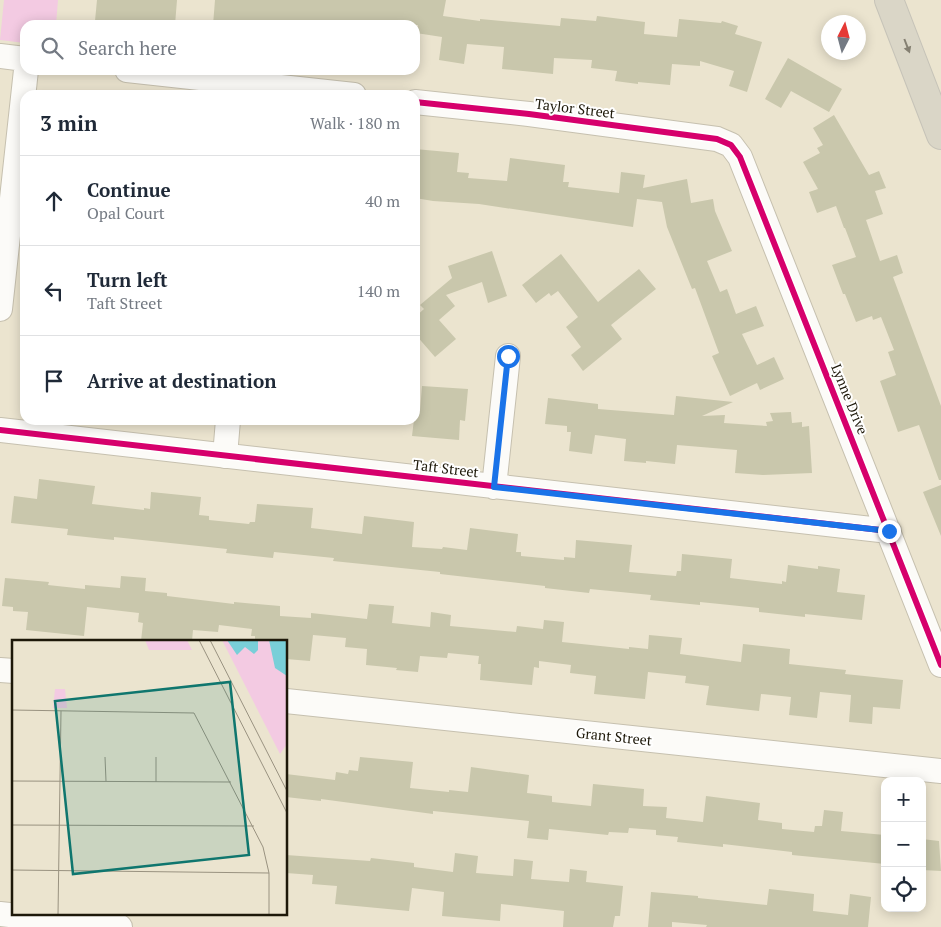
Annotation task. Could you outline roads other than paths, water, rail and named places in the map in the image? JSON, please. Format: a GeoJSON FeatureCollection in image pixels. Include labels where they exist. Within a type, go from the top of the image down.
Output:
{"type":"FeatureCollection","features":[{"type":"Feature","properties":{"kind":"highway"},"geometry":{"type":"LineString","coordinates":[[889,0],[941,135]]}},
{"type":"Feature","properties":{"kind":"street"},"geometry":{"type":"LineString","coordinates":[[0,56],[20,58]]}},
{"type":"Feature","properties":{"kind":"street"},"geometry":{"type":"LineString","coordinates":[[24,90],[25,75]]}},
{"type":"Feature","properties":{"kind":"street"},"geometry":{"type":"LineString","coordinates":[[172,75],[309,90]]}},
{"type":"Feature","properties":{"kind":"street","name":"Taylor Street"},"geometry":{"type":"LineString","coordinates":[[420,103],[529,114],[717,139],[731,145]]}},
{"type":"Feature","properties":{"kind":"street"},"geometry":{"type":"LineString","coordinates":[[0,309],[20,125]]}},
{"type":"Feature","properties":{"kind":"street","name":"Lynne Drive"},"geometry":{"type":"LineString","coordinates":[[731,145],[740,157],[941,666]]}},
{"type":"Feature","properties":{"kind":"street"},"geometry":{"type":"LineString","coordinates":[[494,487],[508,356]]}},
{"type":"Feature","properties":{"kind":"street"},"geometry":{"type":"LineString","coordinates":[[225,456],[228,425]]}},
{"type":"Feature","properties":{"kind":"street","name":"Taft Street"},"geometry":{"type":"LineString","coordinates":[[0,430],[889,531]]}},
{"type":"Feature","properties":{"kind":"street","name":"Grant Street"},"geometry":{"type":"LineString","coordinates":[[288,701],[941,771]]}},
{"type":"Feature","properties":{"kind":"street"},"geometry":{"type":"LineString","coordinates":[[0,914],[120,927]]}}]}
